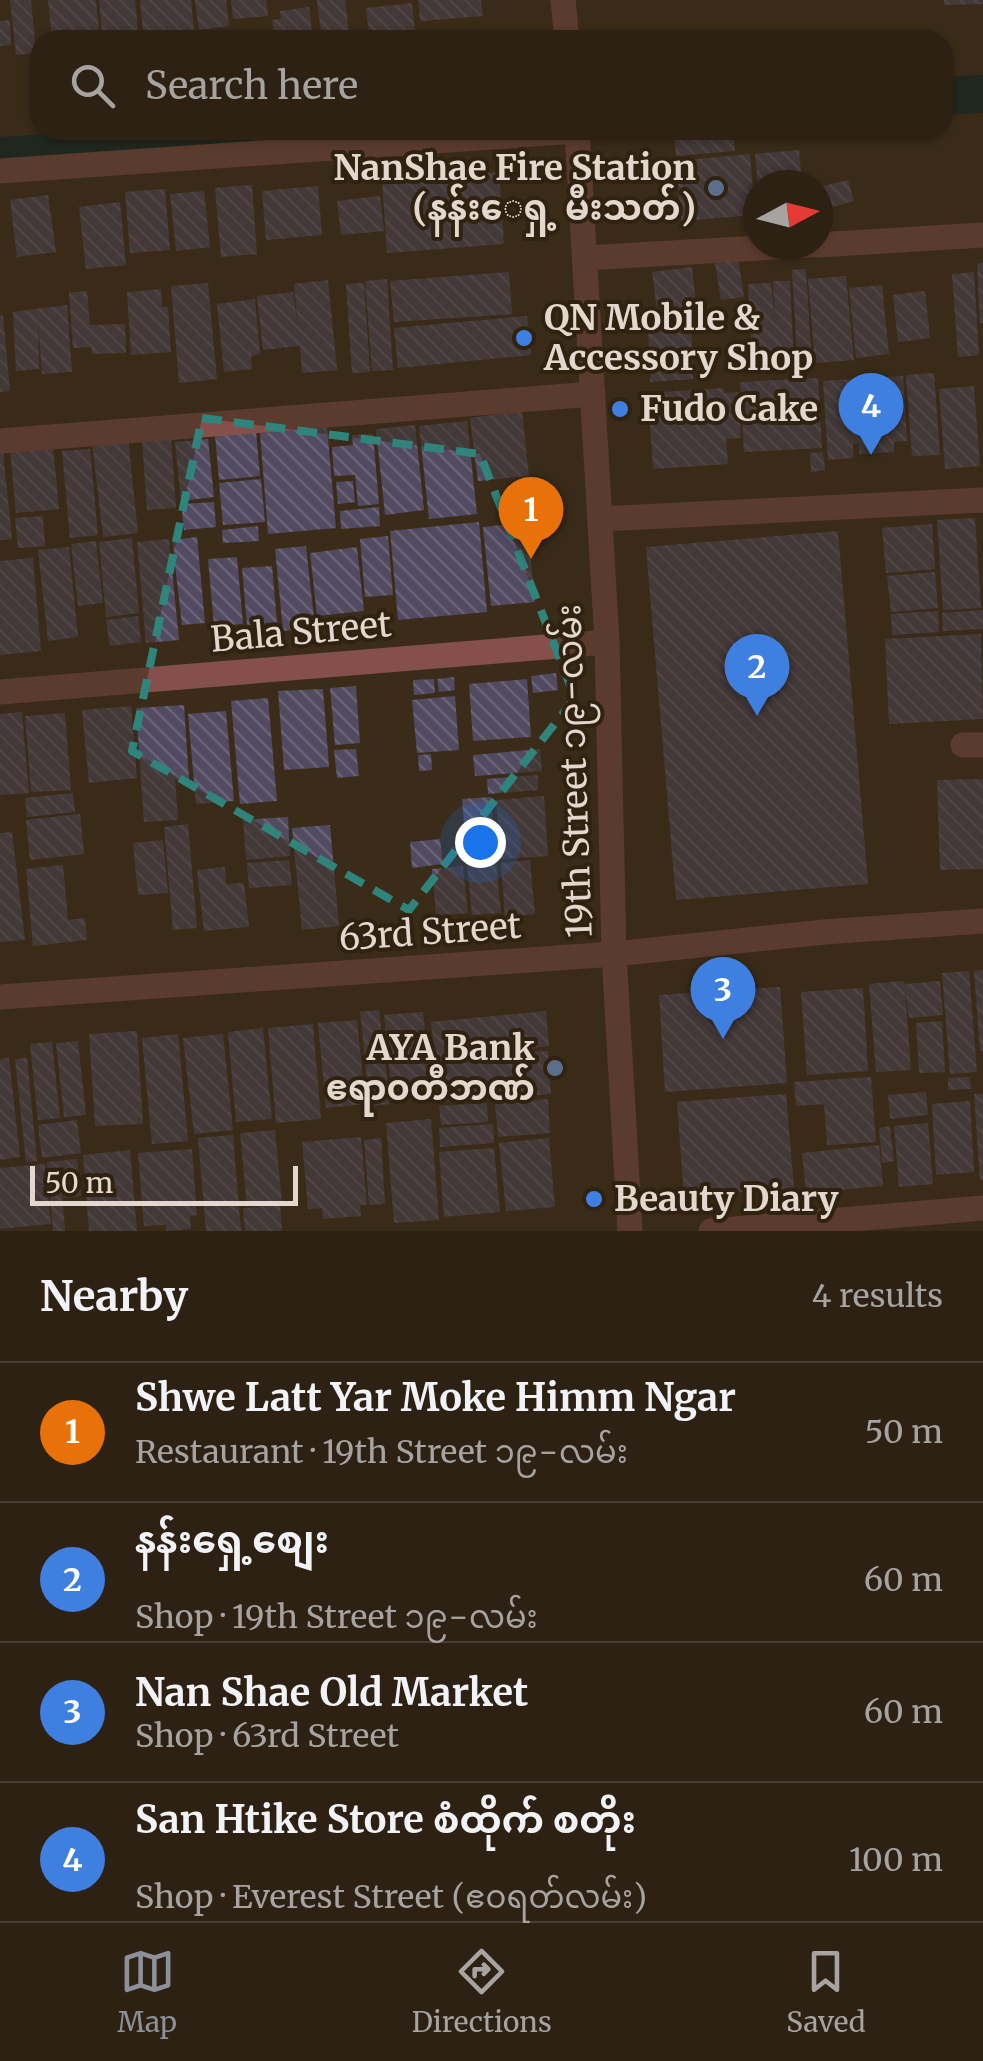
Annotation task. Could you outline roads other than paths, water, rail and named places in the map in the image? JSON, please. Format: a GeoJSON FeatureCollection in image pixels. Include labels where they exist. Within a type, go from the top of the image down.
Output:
{"type":"FeatureCollection","features":[{"type":"Feature","properties":{"kind":"street"},"geometry":{"type":"LineString","coordinates":[[563,0],[567,30]]}},
{"type":"Feature","properties":{"kind":"street"},"geometry":{"type":"LineString","coordinates":[[0,171],[436,140]]}},
{"type":"Feature","properties":{"kind":"street","name":"19th Street ၁၉−လမ်း"},"geometry":{"type":"LineString","coordinates":[[577,140],[607,642],[614,954],[630,1231]]}},
{"type":"Feature","properties":{"kind":"street"},"geometry":{"type":"LineString","coordinates":[[833,243],[983,235]]}},
{"type":"Feature","properties":{"kind":"street"},"geometry":{"type":"LineString","coordinates":[[585,258],[743,249]]}},
{"type":"Feature","properties":{"kind":"street"},"geometry":{"type":"LineString","coordinates":[[0,441],[593,394]]}},
{"type":"Feature","properties":{"kind":"street"},"geometry":{"type":"LineString","coordinates":[[600,519],[983,500]]}},
{"type":"Feature","properties":{"kind":"street","name":"Bala Street"},"geometry":{"type":"LineString","coordinates":[[0,692],[607,642]]}},
{"type":"Feature","properties":{"kind":"street","name":"63rd Street"},"geometry":{"type":"LineString","coordinates":[[0,998],[614,954],[824,932],[983,921]]}},
{"type":"Feature","properties":{"kind":"street"},"geometry":{"type":"LineString","coordinates":[[711,1231],[983,1208]]}},
{"type":"Feature","properties":{"kind":"waterway"},"geometry":{"type":"LineString","coordinates":[[953,96],[983,94]]}},
{"type":"Feature","properties":{"kind":"waterway"},"geometry":{"type":"LineString","coordinates":[[0,156],[252,140]]}},
{"type":"Feature","properties":{"kind":"place","name":"NanShae Fire Station (နန်းေရှ့ မီးသတ်)"},"geometry":{"type":"Point","coordinates":[716,188]}},
{"type":"Feature","properties":{"kind":"place","name":"QN Mobile & Accessory Shop"},"geometry":{"type":"Point","coordinates":[524,338]}},
{"type":"Feature","properties":{"kind":"place","name":"Fudo Cake"},"geometry":{"type":"Point","coordinates":[620,409]}},
{"type":"Feature","properties":{"kind":"place","name":"San Htike Store စံထိုက် စတိုး"},"geometry":{"type":"Point","coordinates":[871,455]}},
{"type":"Feature","properties":{"kind":"place","name":"Shwe Latt Yar Moke Himm Ngar"},"geometry":{"type":"Point","coordinates":[531,559]}},
{"type":"Feature","properties":{"kind":"place","name":"နန်းရှေ့စျေး"},"geometry":{"type":"Point","coordinates":[757,716]}},
{"type":"Feature","properties":{"kind":"place","name":"Nan Shae Old Market"},"geometry":{"type":"Point","coordinates":[723,1039]}},
{"type":"Feature","properties":{"kind":"place","name":"AYA Bank ဧရာ၀တီဘဏ်"},"geometry":{"type":"Point","coordinates":[555,1068]}},
{"type":"Feature","properties":{"kind":"place","name":"Beauty Diary"},"geometry":{"type":"Point","coordinates":[594,1199]}}]}
